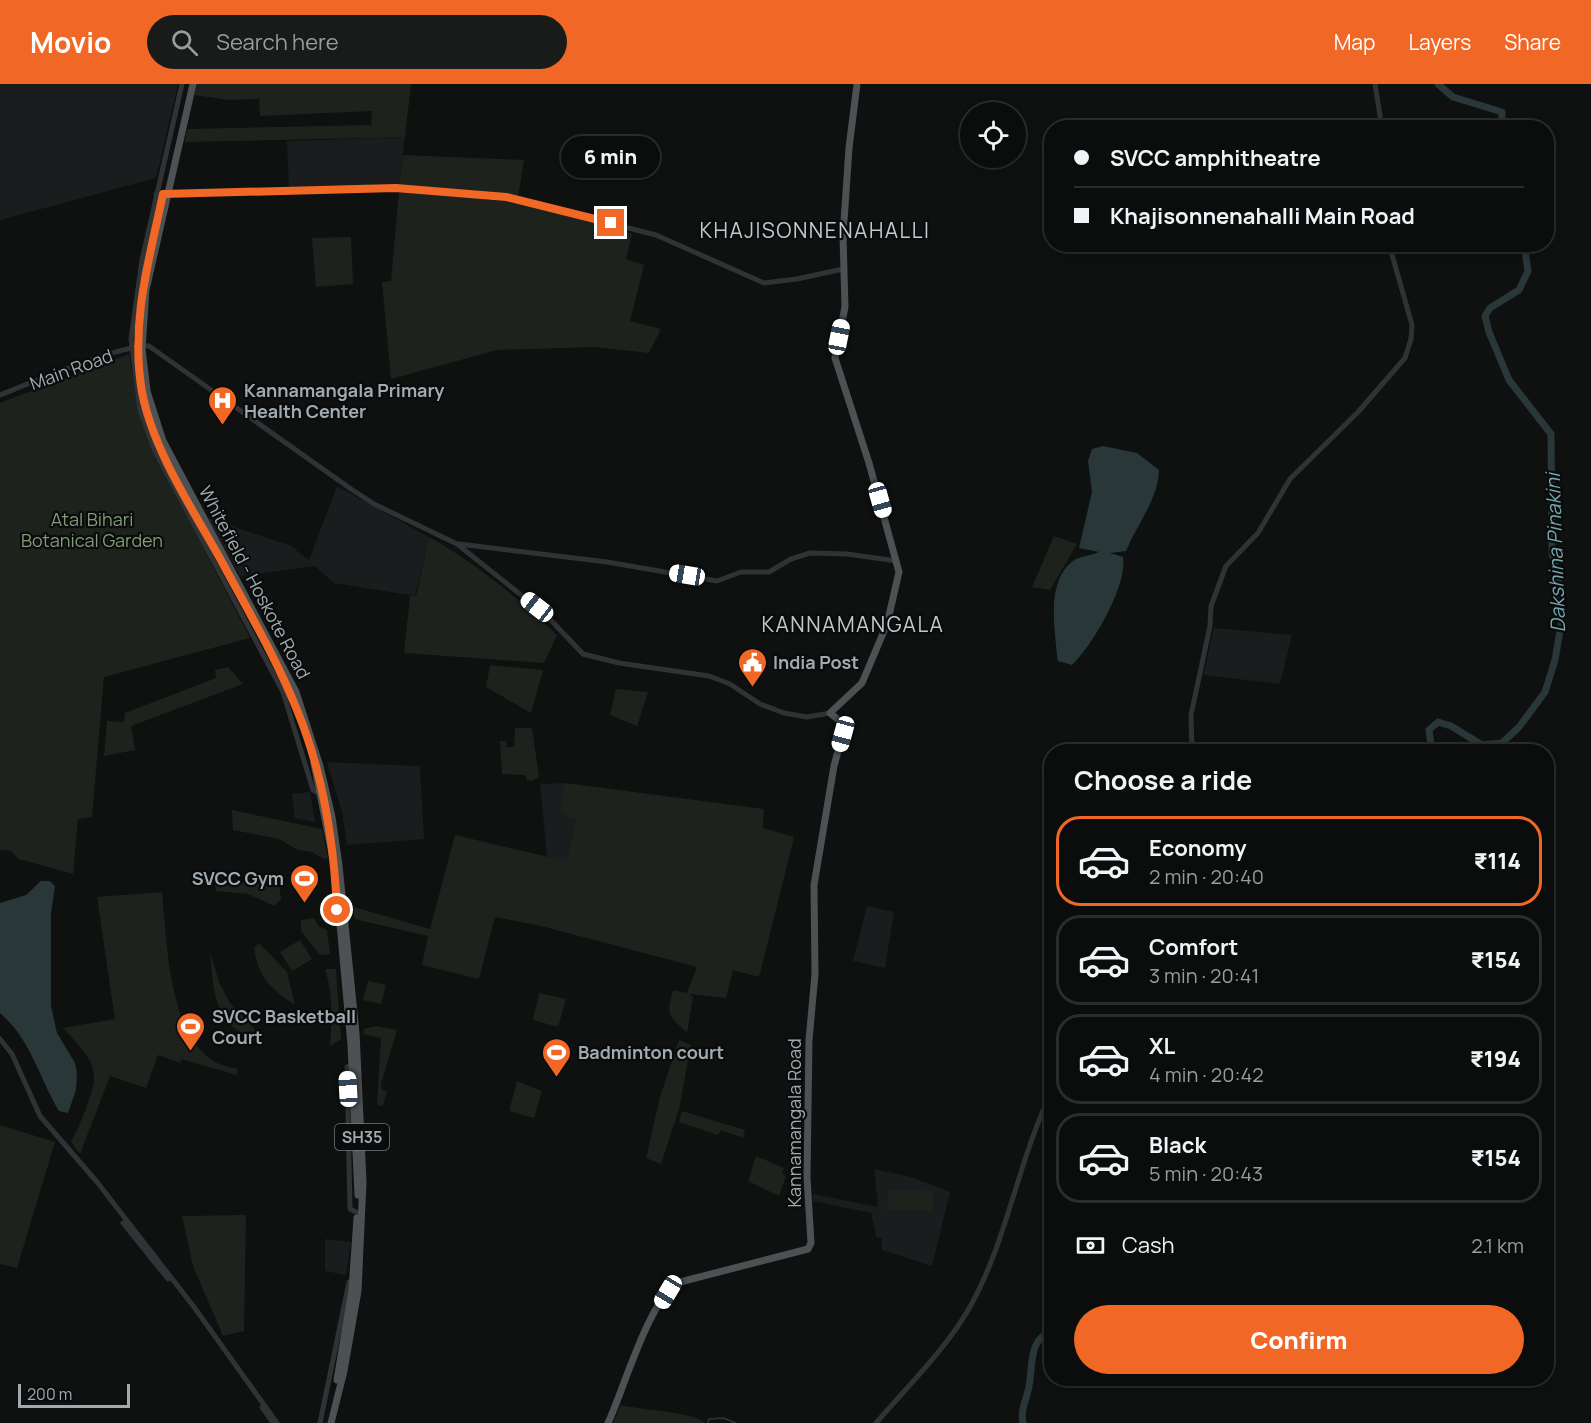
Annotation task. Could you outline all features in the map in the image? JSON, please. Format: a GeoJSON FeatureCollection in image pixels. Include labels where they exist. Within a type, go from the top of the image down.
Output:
{"type":"FeatureCollection","features":[{"type":"Feature","properties":{"kind":"main road","name":"Whitefield - Hoskote Road"},"geometry":{"type":"LineString","coordinates":[[188,84],[162,194],[137,346],[142,392],[158,443],[291,694],[305,731],[322,795],[335,869],[341,910],[351,1065],[359,1131],[358,1213],[353,1281],[341,1362],[326,1423]]}},
{"type":"Feature","properties":{"kind":"main road","name":"Whitefield - Hoskote Road"},"geometry":{"type":"LineString","coordinates":[[162,194],[193,84]]}},
{"type":"Feature","properties":{"kind":"main road"},"geometry":{"type":"LineString","coordinates":[[830,712],[862,684],[887,624],[899,572],[866,453],[835,358],[845,307],[843,269],[849,148],[857,84]]}},
{"type":"Feature","properties":{"kind":"main road","name":"Whitefield - Hoskote Road"},"geometry":{"type":"LineString","coordinates":[[137,346],[147,391],[163,441],[296,692],[328,798],[341,910],[359,1131],[362,1218],[359,1282],[345,1363],[331,1423]]}},
{"type":"Feature","properties":{"kind":"main road","name":"Kannamangala Road"},"geometry":{"type":"LineString","coordinates":[[608,1423],[647,1327],[670,1288],[680,1282],[810,1246],[807,1177],[809,1040],[815,975],[814,885],[834,766],[845,725],[830,712]]}},
{"type":"Feature","properties":{"kind":"street"},"geometry":{"type":"LineString","coordinates":[[182,84],[162,194],[137,288],[137,346],[159,352],[369,501],[457,544],[545,614],[584,654],[619,663],[709,676],[730,684],[760,704],[784,713],[807,717],[830,712]]}},
{"type":"Feature","properties":{"kind":"street"},"geometry":{"type":"LineString","coordinates":[[1375,84],[1381,120]]}},
{"type":"Feature","properties":{"kind":"street"},"geometry":{"type":"LineString","coordinates":[[162,194],[256,194],[366,187],[506,197],[656,235],[764,282],[797,279],[843,269]]}},
{"type":"Feature","properties":{"kind":"street"},"geometry":{"type":"LineString","coordinates":[[1192,744],[1191,715],[1210,626],[1211,606],[1226,566],[1258,533],[1290,479],[1358,412],[1405,358],[1411,339],[1412,325],[1391,252]]}},
{"type":"Feature","properties":{"kind":"street","name":"Main Road"},"geometry":{"type":"LineString","coordinates":[[0,395],[137,346]]}},
{"type":"Feature","properties":{"kind":"street"},"geometry":{"type":"LineString","coordinates":[[457,544],[607,562],[717,581],[741,572],[769,572],[791,559],[810,553],[847,554],[897,561]]}},
{"type":"Feature","properties":{"kind":"street"},"geometry":{"type":"LineString","coordinates":[[0,1039],[12,1054],[40,1116],[216,1335],[278,1423]]}},
{"type":"Feature","properties":{"kind":"street"},"geometry":{"type":"LineString","coordinates":[[351,1065],[346,1067],[350,1209],[358,1213]]}},
{"type":"Feature","properties":{"kind":"street"},"geometry":{"type":"LineString","coordinates":[[876,1423],[948,1338],[970,1306],[1006,1224],[1034,1127],[1044,1107]]}},
{"type":"Feature","properties":{"kind":"street"},"geometry":{"type":"LineString","coordinates":[[70,1152],[225,1351],[273,1423]]}},
{"type":"Feature","properties":{"kind":"street"},"geometry":{"type":"LineString","coordinates":[[320,1423],[349,1282],[353,1281]]}},
{"type":"Feature","properties":{"kind":"shaded area"},"geometry":{"type":"Polygon","coordinates":[[[0,84],[178,84],[156,178],[0,220],[0,84]]]}},
{"type":"Feature","properties":{"kind":"shaded area"},"geometry":{"type":"Polygon","coordinates":[[[405,137],[399,185],[289,189],[287,141],[405,137]]]}},
{"type":"Feature","properties":{"kind":"shaded area"},"geometry":{"type":"Polygon","coordinates":[[[1103,446],[1137,453],[1159,470],[1158,481],[1151,502],[1126,551],[1110,553],[1123,557],[1120,583],[1098,630],[1072,665],[1058,661],[1054,604],[1056,590],[1066,567],[1076,559],[1099,552],[1079,548],[1092,492],[1088,461],[1092,449],[1103,446]]]}},
{"type":"Feature","properties":{"kind":"shaded area"},"geometry":{"type":"Polygon","coordinates":[[[337,486],[429,537],[415,596],[334,583],[315,566],[240,576],[208,518],[291,546],[309,560],[337,486]]]}},
{"type":"Feature","properties":{"kind":"shaded area"},"geometry":{"type":"Polygon","coordinates":[[[1214,628],[1292,635],[1280,684],[1203,675],[1214,628]]]}},
{"type":"Feature","properties":{"kind":"shaded area"},"geometry":{"type":"Polygon","coordinates":[[[327,762],[420,766],[424,839],[347,845],[342,812],[327,762]]]}},
{"type":"Feature","properties":{"kind":"shaded area"},"geometry":{"type":"Polygon","coordinates":[[[566,783],[576,820],[566,861],[547,857],[540,784],[566,783]]]}},
{"type":"Feature","properties":{"kind":"shaded area"},"geometry":{"type":"Polygon","coordinates":[[[310,792],[315,822],[295,818],[292,794],[310,792]]]}},
{"type":"Feature","properties":{"kind":"shaded area"},"geometry":{"type":"Polygon","coordinates":[[[41,881],[50,881],[55,886],[51,913],[51,1006],[57,1033],[75,1063],[77,1073],[76,1090],[68,1113],[59,1111],[20,1035],[0,1013],[0,903],[26,895],[41,881]]]}},
{"type":"Feature","properties":{"kind":"shaded area"},"geometry":{"type":"Polygon","coordinates":[[[867,906],[894,912],[885,968],[853,961],[867,906]]]}},
{"type":"Feature","properties":{"kind":"shaded area"},"geometry":{"type":"Polygon","coordinates":[[[874,1169],[911,1177],[950,1192],[932,1266],[882,1250],[882,1238],[876,1237],[871,1213],[813,1201],[813,1194],[878,1207],[874,1169]]]}},
{"type":"Feature","properties":{"kind":"shaded area"},"geometry":{"type":"Polygon","coordinates":[[[325,1239],[351,1242],[346,1275],[325,1271],[325,1239]]]}},
{"type":"Feature","properties":{"kind":"green space"},"geometry":{"type":"Polygon","coordinates":[[[197,84],[411,84],[405,137],[185,142],[187,129],[371,125],[372,111],[260,116],[259,99],[229,100],[194,95],[197,84]]]}},
{"type":"Feature","properties":{"kind":"green space"},"geometry":{"type":"Polygon","coordinates":[[[403,155],[524,160],[518,197],[399,185],[403,155]]]}},
{"type":"Feature","properties":{"kind":"green space"},"geometry":{"type":"Polygon","coordinates":[[[399,191],[522,203],[591,220],[632,234],[626,259],[644,265],[630,321],[661,329],[649,353],[595,347],[497,350],[391,379],[382,282],[391,281],[399,191]]]}},
{"type":"Feature","properties":{"kind":"green space"},"geometry":{"type":"Polygon","coordinates":[[[351,237],[353,284],[316,287],[312,238],[351,237]]]}},
{"type":"Feature","properties":{"kind":"green space","name":"Atal Bihari Botanical Garden"},"geometry":{"type":"Polygon","coordinates":[[[129,354],[139,412],[150,445],[250,638],[104,677],[92,817],[78,819],[73,874],[19,859],[11,851],[0,850],[0,403],[129,354]]]}},
{"type":"Feature","properties":{"kind":"green space"},"geometry":{"type":"Polygon","coordinates":[[[1054,536],[1077,544],[1050,590],[1032,587],[1054,536]]]}},
{"type":"Feature","properties":{"kind":"green space"},"geometry":{"type":"Polygon","coordinates":[[[429,537],[496,582],[557,635],[544,663],[404,653],[410,596],[416,596],[429,537]]]}},
{"type":"Feature","properties":{"kind":"green space"},"geometry":{"type":"Polygon","coordinates":[[[490,665],[543,670],[531,713],[486,687],[490,665]]]}},
{"type":"Feature","properties":{"kind":"green space"},"geometry":{"type":"Polygon","coordinates":[[[228,667],[243,684],[131,726],[135,750],[104,756],[107,721],[124,722],[125,713],[216,678],[215,670],[228,667]]]}},
{"type":"Feature","properties":{"kind":"green space"},"geometry":{"type":"Polygon","coordinates":[[[616,689],[648,692],[637,726],[610,715],[616,689]]]}},
{"type":"Feature","properties":{"kind":"green space"},"geometry":{"type":"Polygon","coordinates":[[[515,728],[532,728],[539,777],[532,781],[527,780],[525,775],[502,774],[500,741],[506,741],[506,747],[514,747],[515,728]]]}},
{"type":"Feature","properties":{"kind":"green space"},"geometry":{"type":"Polygon","coordinates":[[[565,783],[764,809],[763,828],[794,837],[759,977],[733,970],[726,998],[689,994],[693,997],[687,1033],[672,1018],[669,1010],[673,990],[687,993],[697,967],[541,926],[495,917],[479,979],[422,965],[428,936],[354,919],[354,907],[430,929],[455,835],[566,861],[576,820],[560,813],[565,783]]]}},
{"type":"Feature","properties":{"kind":"green space"},"geometry":{"type":"Polygon","coordinates":[[[232,810],[322,829],[328,858],[324,859],[312,852],[298,850],[279,839],[233,830],[232,810]]]}},
{"type":"Feature","properties":{"kind":"green space"},"geometry":{"type":"Polygon","coordinates":[[[278,877],[281,899],[274,906],[248,894],[216,891],[215,886],[278,877]]]}},
{"type":"Feature","properties":{"kind":"green space"},"geometry":{"type":"Polygon","coordinates":[[[162,892],[173,985],[188,1031],[199,1049],[215,1062],[237,1069],[237,1075],[181,1059],[181,1063],[158,1055],[146,1088],[110,1076],[80,1154],[71,1142],[89,1099],[94,1075],[87,1056],[63,1028],[115,1019],[97,897],[162,892]]]}},
{"type":"Feature","properties":{"kind":"green space"},"geometry":{"type":"Polygon","coordinates":[[[314,918],[318,926],[327,930],[330,954],[320,955],[301,931],[301,920],[314,918]]]}},
{"type":"Feature","properties":{"kind":"green space"},"geometry":{"type":"Polygon","coordinates":[[[300,940],[312,959],[292,971],[280,952],[300,940]]]}},
{"type":"Feature","properties":{"kind":"green space"},"geometry":{"type":"Polygon","coordinates":[[[259,943],[287,972],[295,1005],[267,982],[256,959],[254,948],[259,943]]]}},
{"type":"Feature","properties":{"kind":"green space"},"geometry":{"type":"Polygon","coordinates":[[[210,952],[219,982],[230,1003],[262,1037],[259,1043],[233,1027],[219,1007],[215,996],[210,952]]]}},
{"type":"Feature","properties":{"kind":"green space"},"geometry":{"type":"Polygon","coordinates":[[[325,969],[336,969],[341,1039],[330,1046],[331,997],[325,969]]]}},
{"type":"Feature","properties":{"kind":"green space"},"geometry":{"type":"Polygon","coordinates":[[[368,981],[386,985],[381,1004],[363,1000],[368,981]]]}},
{"type":"Feature","properties":{"kind":"green space"},"geometry":{"type":"Polygon","coordinates":[[[539,993],[566,999],[558,1027],[533,1020],[539,993]]]}},
{"type":"Feature","properties":{"kind":"green space"},"geometry":{"type":"Polygon","coordinates":[[[376,1026],[397,1030],[381,1084],[382,1090],[387,1091],[383,1106],[377,1105],[381,1038],[363,1034],[364,1029],[376,1026]]]}},
{"type":"Feature","properties":{"kind":"green space"},"geometry":{"type":"Polygon","coordinates":[[[679,1040],[691,1045],[679,1109],[661,1164],[646,1158],[660,1097],[679,1040]]]}},
{"type":"Feature","properties":{"kind":"green space"},"geometry":{"type":"Polygon","coordinates":[[[517,1081],[542,1091],[534,1118],[509,1111],[517,1081]]]}},
{"type":"Feature","properties":{"kind":"green space"},"geometry":{"type":"Polygon","coordinates":[[[682,1111],[745,1130],[743,1138],[721,1130],[718,1135],[679,1122],[682,1111]]]}},
{"type":"Feature","properties":{"kind":"green space"},"geometry":{"type":"Polygon","coordinates":[[[0,1125],[55,1142],[17,1268],[0,1264],[0,1125]]]}},
{"type":"Feature","properties":{"kind":"green space"},"geometry":{"type":"Polygon","coordinates":[[[756,1156],[784,1168],[782,1173],[786,1176],[779,1196],[748,1181],[756,1156]]]}},
{"type":"Feature","properties":{"kind":"green space"},"geometry":{"type":"Polygon","coordinates":[[[888,1190],[933,1191],[933,1211],[887,1210],[888,1190]]]}},
{"type":"Feature","properties":{"kind":"green space"},"geometry":{"type":"Polygon","coordinates":[[[246,1215],[244,1331],[223,1336],[193,1266],[182,1216],[246,1215]]]}},
{"type":"Feature","properties":{"kind":"green space"},"geometry":{"type":"Polygon","coordinates":[[[621,1405],[691,1416],[705,1423],[613,1423],[621,1405]]]}},
{"type":"Feature","properties":{"kind":"waterway","name":"Dakshina Pinakini"},"geometry":{"type":"LineString","coordinates":[[1438,84],[1453,97],[1502,112],[1502,120]]}},
{"type":"Feature","properties":{"kind":"waterway","name":"Dakshina Pinakini"},"geometry":{"type":"LineString","coordinates":[[1492,744],[1502,743],[1519,727],[1545,692],[1555,660],[1562,619],[1558,579],[1552,553],[1551,434],[1509,380],[1489,332],[1485,316],[1490,308],[1519,290],[1528,271],[1525,252]]}},
{"type":"Feature","properties":{"kind":"waterway","name":"Dakshina Pinakini"},"geometry":{"type":"LineString","coordinates":[[1431,744],[1429,730],[1438,722],[1451,726],[1480,744]]}},
{"type":"Feature","properties":{"kind":"waterway","name":"Dakshina Pinakini"},"geometry":{"type":"LineString","coordinates":[[1023,1423],[1023,1408],[1028,1391],[1033,1354],[1039,1340],[1044,1335]]}},
{"type":"Feature","properties":{"kind":"waterway"},"geometry":{"type":"LineString","coordinates":[[708,1423],[709,1419],[723,1418],[736,1423]]}},
{"type":"Feature","properties":{"kind":"place","name":"Kannamangala Primary Health Center"},"geometry":{"type":"Point","coordinates":[223,426]}},
{"type":"Feature","properties":{"kind":"place","name":"India Post"},"geometry":{"type":"Point","coordinates":[752,688]}},
{"type":"Feature","properties":{"kind":"place","name":"SVCC Gym"},"geometry":{"type":"Point","coordinates":[305,904]}},
{"type":"Feature","properties":{"kind":"place","name":"SVCC Basketball Court"},"geometry":{"type":"Point","coordinates":[191,1052]}},
{"type":"Feature","properties":{"kind":"place","name":"Badminton court"},"geometry":{"type":"Point","coordinates":[557,1078]}},
{"type":"Feature","properties":{"kind":"district","name":"KHAJISONNENAHALLI"},"geometry":{"type":"Point","coordinates":[815,230]}},
{"type":"Feature","properties":{"kind":"district","name":"KANNAMANGALA"},"geometry":{"type":"Point","coordinates":[853,624]}},
{"type":"Feature","properties":{"kind":"route"},"geometry":{"type":"LineString","coordinates":[[337,910],[333,852],[324,804],[305,731],[276,663],[158,443],[142,392],[138,340],[139,317],[147,261],[163,194],[256,194],[366,187],[396,188],[506,197],[611,223]]}}]}
